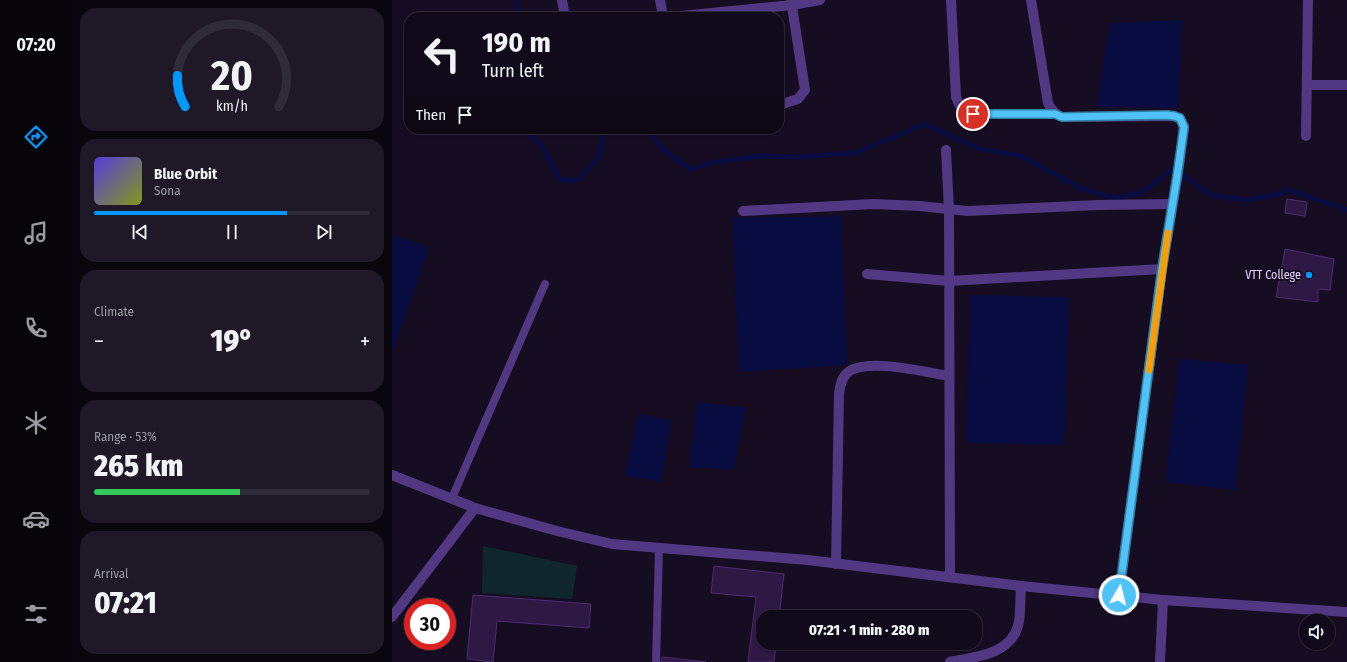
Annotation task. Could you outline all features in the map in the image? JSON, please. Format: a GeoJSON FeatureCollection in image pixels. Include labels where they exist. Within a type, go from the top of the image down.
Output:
{"type":"FeatureCollection","features":[{"type":"Feature","properties":{"kind":"street"},"geometry":{"type":"LineString","coordinates":[[562,0],[564,12]]}},
{"type":"Feature","properties":{"kind":"street"},"geometry":{"type":"LineString","coordinates":[[660,0],[662,12]]}},
{"type":"Feature","properties":{"kind":"street"},"geometry":{"type":"LineString","coordinates":[[711,12],[820,0]]}},
{"type":"Feature","properties":{"kind":"street"},"geometry":{"type":"LineString","coordinates":[[951,0],[956,97],[959,106],[973,114],[1055,114]]}},
{"type":"Feature","properties":{"kind":"street"},"geometry":{"type":"LineString","coordinates":[[1031,0],[1048,103],[1050,109],[1055,114],[1062,117],[1174,116],[1180,118],[1184,127],[1162,269],[1119,595]]}},
{"type":"Feature","properties":{"kind":"street"},"geometry":{"type":"LineString","coordinates":[[1306,136],[1308,0]]}},
{"type":"Feature","properties":{"kind":"street"},"geometry":{"type":"LineString","coordinates":[[784,103],[798,99],[805,90],[791,2]]}},
{"type":"Feature","properties":{"kind":"street"},"geometry":{"type":"LineString","coordinates":[[1307,85],[1347,85]]}},
{"type":"Feature","properties":{"kind":"street"},"geometry":{"type":"LineString","coordinates":[[946,150],[949,210],[950,577]]}},
{"type":"Feature","properties":{"kind":"street"},"geometry":{"type":"LineString","coordinates":[[743,211],[874,204],[920,206],[967,211],[1098,205],[1172,204]]}},
{"type":"Feature","properties":{"kind":"street"},"geometry":{"type":"LineString","coordinates":[[867,274],[949,281],[1162,269]]}},
{"type":"Feature","properties":{"kind":"street"},"geometry":{"type":"LineString","coordinates":[[836,564],[839,394],[844,377],[851,370],[880,365],[949,376]]}},
{"type":"Feature","properties":{"kind":"street"},"geometry":{"type":"LineString","coordinates":[[392,475],[476,508],[557,531],[612,544],[836,564],[1021,586],[1163,600],[1347,612]]}},
{"type":"Feature","properties":{"kind":"street"},"geometry":{"type":"LineString","coordinates":[[392,480],[403,479]]}},
{"type":"Feature","properties":{"kind":"street"},"geometry":{"type":"LineString","coordinates":[[392,617],[476,508]]}},
{"type":"Feature","properties":{"kind":"street"},"geometry":{"type":"LineString","coordinates":[[950,662],[999,649],[1010,641],[1018,627],[1021,586]]}},
{"type":"Feature","properties":{"kind":"street"},"geometry":{"type":"LineString","coordinates":[[1160,662],[1163,600]]}},
{"type":"Feature","properties":{"kind":"lane"},"geometry":{"type":"LineString","coordinates":[[452,498],[545,284]]}},
{"type":"Feature","properties":{"kind":"lane"},"geometry":{"type":"LineString","coordinates":[[656,662],[659,548]]}},
{"type":"Feature","properties":{"kind":"shaded area"},"geometry":{"type":"Polygon","coordinates":[[[1182,20],[1178,108],[1096,107],[1110,23],[1182,20]]]}},
{"type":"Feature","properties":{"kind":"shaded area"},"geometry":{"type":"Polygon","coordinates":[[[841,216],[847,365],[739,372],[732,218],[841,216]]]}},
{"type":"Feature","properties":{"kind":"shaded area"},"geometry":{"type":"Polygon","coordinates":[[[392,235],[429,247],[392,354],[392,235]]]}},
{"type":"Feature","properties":{"kind":"shaded area"},"geometry":{"type":"Polygon","coordinates":[[[970,295],[1069,297],[1064,445],[966,443],[970,295]]]}},
{"type":"Feature","properties":{"kind":"shaded area"},"geometry":{"type":"Polygon","coordinates":[[[1180,359],[1248,365],[1235,490],[1165,482],[1180,359]]]}},
{"type":"Feature","properties":{"kind":"shaded area"},"geometry":{"type":"Polygon","coordinates":[[[697,402],[746,408],[733,470],[689,467],[697,402]]]}},
{"type":"Feature","properties":{"kind":"shaded area"},"geometry":{"type":"Polygon","coordinates":[[[638,414],[671,420],[661,482],[625,476],[638,414]]]}},
{"type":"Feature","properties":{"kind":"shaded area"},"geometry":{"type":"Polygon","coordinates":[[[483,546],[577,566],[572,599],[482,593],[483,546]]]}},
{"type":"Feature","properties":{"kind":"building"},"geometry":{"type":"Polygon","coordinates":[[[1287,199],[1307,202],[1305,216],[1285,213],[1287,199]]]}},
{"type":"Feature","properties":{"kind":"building"},"geometry":{"type":"Polygon","coordinates":[[[1285,249],[1334,259],[1330,290],[1318,289],[1318,302],[1276,297],[1285,249]]]}},
{"type":"Feature","properties":{"kind":"building"},"geometry":{"type":"Polygon","coordinates":[[[714,566],[784,574],[780,610],[756,610],[756,650],[775,650],[774,662],[748,662],[756,597],[711,593],[714,566]]]}},
{"type":"Feature","properties":{"kind":"building"},"geometry":{"type":"Polygon","coordinates":[[[473,595],[591,604],[589,628],[497,621],[493,662],[467,659],[473,595]]]}},
{"type":"Feature","properties":{"kind":"building"},"geometry":{"type":"Polygon","coordinates":[[[662,657],[706,662],[661,662],[662,657]]]}},
{"type":"Feature","properties":{"kind":"waterway"},"geometry":{"type":"LineString","coordinates":[[516,0],[517,12]]}},
{"type":"Feature","properties":{"kind":"waterway"},"geometry":{"type":"LineString","coordinates":[[650,134],[662,148],[690,170],[710,163],[757,156],[798,157],[855,153],[924,124],[980,149],[1021,156],[1079,188],[1114,198],[1140,193],[1174,168],[1210,195],[1245,200],[1284,193],[1285,189],[1347,210]]}},
{"type":"Feature","properties":{"kind":"waterway"},"geometry":{"type":"LineString","coordinates":[[530,134],[541,145],[560,180],[578,180],[599,157],[603,134]]}},
{"type":"Feature","properties":{"kind":"slow traffic"},"geometry":{"type":"LineString","coordinates":[[1149,370],[1168,233]]}},
{"type":"Feature","properties":{"kind":"place","name":"VTT College"},"geometry":{"type":"Point","coordinates":[1309,275]}},
{"type":"Feature","properties":{"kind":"route"},"geometry":{"type":"LineString","coordinates":[[973,114],[1055,114],[1062,117],[1167,115],[1180,118],[1184,127],[1162,269],[1119,595]]}}]}
